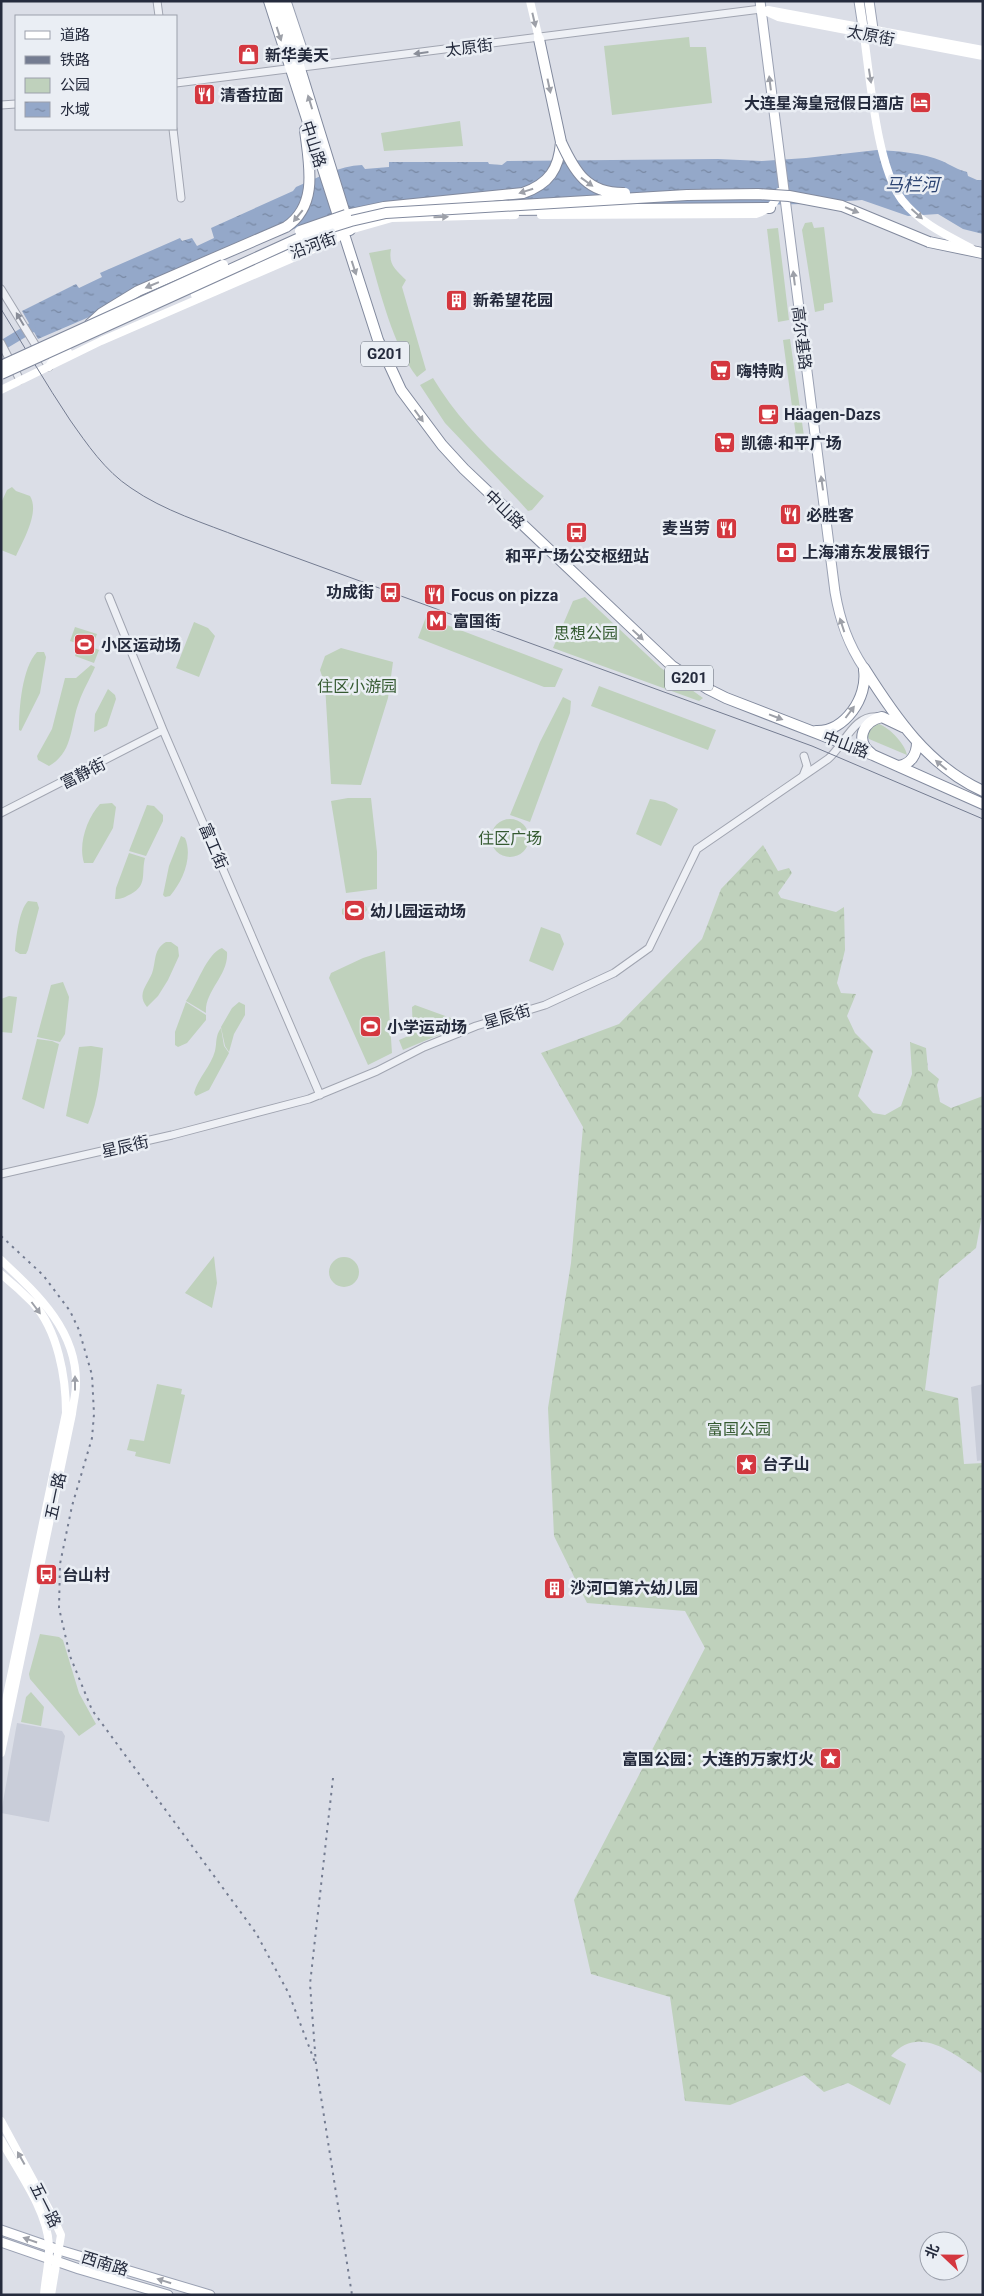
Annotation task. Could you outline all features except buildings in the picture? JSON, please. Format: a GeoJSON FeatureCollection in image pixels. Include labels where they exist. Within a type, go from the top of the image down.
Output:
{"type":"FeatureCollection","features":[{"type":"Feature","properties":{"kind":"highway","name":"中山路"},"geometry":{"type":"LineString","coordinates":[[269,1],[294,67],[326,166],[378,340],[402,390],[429,430],[454,458],[672,666],[726,698],[810,730],[840,747],[852,747],[873,755],[983,804]]}},
{"type":"Feature","properties":{"kind":"highway","name":"中山路"},"geometry":{"type":"LineString","coordinates":[[279,1],[301,102],[326,166]]}},
{"type":"Feature","properties":{"kind":"highway"},"geometry":{"type":"LineString","coordinates":[[538,39],[561,142],[578,174],[587,184],[617,194],[766,192],[799,194],[842,206],[929,242],[982,253]]}},
{"type":"Feature","properties":{"kind":"highway"},"geometry":{"type":"LineString","coordinates":[[89,324],[113,306],[138,292],[294,222],[306,204],[310,170],[301,102]]}},
{"type":"Feature","properties":{"kind":"highway"},"geometry":{"type":"LineString","coordinates":[[1,366],[89,324],[318,224],[384,207],[508,195],[533,190],[550,178],[556,168],[561,142]]}},
{"type":"Feature","properties":{"kind":"highway"},"geometry":{"type":"LineString","coordinates":[[1,374],[306,235],[351,221],[386,213],[713,195],[766,194],[822,201]]}},
{"type":"Feature","properties":{"kind":"highway"},"geometry":{"type":"LineString","coordinates":[[441,209],[770,208]]}},
{"type":"Feature","properties":{"kind":"highway"},"geometry":{"type":"LineString","coordinates":[[864,668],[904,727],[917,742],[953,774],[983,791]]}},
{"type":"Feature","properties":{"kind":"highway"},"geometry":{"type":"LineString","coordinates":[[810,730],[828,730],[843,721],[861,696],[866,679],[864,668]]}},
{"type":"Feature","properties":{"kind":"highway"},"geometry":{"type":"LineString","coordinates":[[873,755],[866,749],[862,734],[871,720],[882,717],[904,727]]}},
{"type":"Feature","properties":{"kind":"highway"},"geometry":{"type":"LineString","coordinates":[[899,766],[904,765],[912,758],[917,748],[917,742]]}},
{"type":"Feature","properties":{"kind":"main road"},"geometry":{"type":"LineString","coordinates":[[286,1],[302,49],[294,67]]}},
{"type":"Feature","properties":{"kind":"main road"},"geometry":{"type":"LineString","coordinates":[[530,1],[538,39]]}},
{"type":"Feature","properties":{"kind":"main road"},"geometry":{"type":"LineString","coordinates":[[859,1],[880,142],[886,167],[902,200],[932,227],[982,253]]}},
{"type":"Feature","properties":{"kind":"main road"},"geometry":{"type":"LineString","coordinates":[[863,30],[872,29],[869,1]]}},
{"type":"Feature","properties":{"kind":"main road","name":"太原街"},"geometry":{"type":"LineString","coordinates":[[760,5],[983,56]]}},
{"type":"Feature","properties":{"kind":"main road","name":"高尔基路"},"geometry":{"type":"LineString","coordinates":[[760,5],[835,592],[840,621],[848,640],[864,668]]}},
{"type":"Feature","properties":{"kind":"main road","name":"太原街"},"geometry":{"type":"LineString","coordinates":[[872,29],[983,50]]}},
{"type":"Feature","properties":{"kind":"main road"},"geometry":{"type":"LineString","coordinates":[[770,208],[774,204],[783,181]]}},
{"type":"Feature","properties":{"kind":"main road","name":"沿河街"},"geometry":{"type":"LineString","coordinates":[[1,390],[101,341],[330,242],[347,232],[392,218],[494,215],[756,214],[770,208]]}},
{"type":"Feature","properties":{"kind":"main road","name":"五一路"},"geometry":{"type":"LineString","coordinates":[[1,1260],[44,1301],[63,1329],[73,1360],[76,1384],[72,1414],[1,1753]]}},
{"type":"Feature","properties":{"kind":"main road","name":"五一路"},"geometry":{"type":"LineString","coordinates":[[1,1274],[34,1304],[42,1316],[63,1368],[66,1392],[66,1413],[1,1724]]}},
{"type":"Feature","properties":{"kind":"main road","name":"五一路"},"geometry":{"type":"LineString","coordinates":[[1,2121],[52,2215],[61,2236],[59,2250],[52,2260],[44,2295]]}},
{"type":"Feature","properties":{"kind":"main road","name":"五一路"},"geometry":{"type":"LineString","coordinates":[[1,2140],[42,2215],[52,2260],[51,2295]]}},
{"type":"Feature","properties":{"kind":"main road","name":"西南路"},"geometry":{"type":"LineString","coordinates":[[1,2230],[59,2250],[210,2295]]}},
{"type":"Feature","properties":{"kind":"main road","name":"西南路"},"geometry":{"type":"LineString","coordinates":[[1,2242],[52,2260],[168,2295]]}},
{"type":"Feature","properties":{"kind":"street"},"geometry":{"type":"LineString","coordinates":[[157,1],[159,15]]}},
{"type":"Feature","properties":{"kind":"street","name":"太原街"},"geometry":{"type":"LineString","coordinates":[[178,83],[294,67],[538,39],[760,5]]}},
{"type":"Feature","properties":{"kind":"street"},"geometry":{"type":"LineString","coordinates":[[1,105],[15,104]]}},
{"type":"Feature","properties":{"kind":"street"},"geometry":{"type":"LineString","coordinates":[[173,130],[181,198]]}},
{"type":"Feature","properties":{"kind":"street"},"geometry":{"type":"LineString","coordinates":[[3,291],[49,367]]}},
{"type":"Feature","properties":{"kind":"street"},"geometry":{"type":"LineString","coordinates":[[1,343],[20,380]]}},
{"type":"Feature","properties":{"kind":"street","name":"富工街"},"geometry":{"type":"LineString","coordinates":[[109,597],[163,730],[320,1095]]}},
{"type":"Feature","properties":{"kind":"street","name":"星辰街"},"geometry":{"type":"LineString","coordinates":[[1,1174],[172,1135],[320,1095],[377,1071],[424,1047],[476,1026],[545,1005],[614,973],[649,948],[697,849],[803,777],[840,747],[865,718],[870,716],[882,717]]}},
{"type":"Feature","properties":{"kind":"street","name":"富静街"},"geometry":{"type":"LineString","coordinates":[[1,813],[163,730]]}},
{"type":"Feature","properties":{"kind":"street"},"geometry":{"type":"LineString","coordinates":[[803,777],[807,766],[804,756]]}},
{"type":"Feature","properties":{"kind":"shaded area"},"geometry":{"type":"Polygon","coordinates":[[[983,1384],[983,1460],[977,1461],[971,1387],[983,1384]]]}},
{"type":"Feature","properties":{"kind":"shaded area"},"geometry":{"type":"Polygon","coordinates":[[[17,1723],[62,1731],[65,1736],[49,1822],[1,1813],[17,1723]]]}},
{"type":"Feature","properties":{"kind":"green space"},"geometry":{"type":"Polygon","coordinates":[[[689,37],[690,47],[706,47],[712,103],[612,115],[604,46],[689,37]]]}},
{"type":"Feature","properties":{"kind":"green space"},"geometry":{"type":"Polygon","coordinates":[[[460,121],[463,146],[384,151],[381,133],[460,121]]]}},
{"type":"Feature","properties":{"kind":"green space"},"geometry":{"type":"Polygon","coordinates":[[[812,222],[814,228],[824,227],[833,302],[824,304],[824,310],[815,312],[802,230],[805,223],[812,222]]]}},
{"type":"Feature","properties":{"kind":"green space"},"geometry":{"type":"Polygon","coordinates":[[[778,228],[789,320],[778,322],[767,229],[778,228]]]}},
{"type":"Feature","properties":{"kind":"green space"},"geometry":{"type":"Polygon","coordinates":[[[391,249],[392,263],[406,280],[402,287],[426,370],[417,377],[408,364],[394,334],[369,253],[391,249]]]}},
{"type":"Feature","properties":{"kind":"green space"},"geometry":{"type":"Polygon","coordinates":[[[790,339],[806,450],[798,451],[783,340],[790,339]]]}},
{"type":"Feature","properties":{"kind":"green space"},"geometry":{"type":"Polygon","coordinates":[[[433,378],[456,412],[483,442],[544,496],[532,510],[528,511],[445,423],[420,385],[433,378]]]}},
{"type":"Feature","properties":{"kind":"green space"},"geometry":{"type":"Polygon","coordinates":[[[12,487],[16,491],[30,496],[33,503],[32,518],[16,556],[1,550],[1,503],[7,490],[12,487]]]}},
{"type":"Feature","properties":{"kind":"green space","name":"思想公园"},"geometry":{"type":"Polygon","coordinates":[[[585,597],[661,668],[703,698],[699,701],[553,648],[573,601],[585,597]]]}},
{"type":"Feature","properties":{"kind":"green space"},"geometry":{"type":"Polygon","coordinates":[[[426,617],[563,669],[555,687],[544,687],[418,638],[426,617]]]}},
{"type":"Feature","properties":{"kind":"green space"},"geometry":{"type":"Polygon","coordinates":[[[194,622],[208,628],[215,636],[199,677],[176,668],[194,622]]]}},
{"type":"Feature","properties":{"kind":"green space","name":"小区运动场"},"geometry":{"type":"Polygon","coordinates":[[[75,627],[97,634],[92,647],[99,650],[94,663],[75,656],[79,644],[70,641],[75,627]]]}},
{"type":"Feature","properties":{"kind":"green space","name":"住区小游园"},"geometry":{"type":"Polygon","coordinates":[[[341,648],[393,662],[388,698],[361,785],[331,784],[325,685],[320,670],[325,656],[341,648]]]}},
{"type":"Feature","properties":{"kind":"green space"},"geometry":{"type":"Polygon","coordinates":[[[37,652],[44,652],[46,657],[40,693],[21,731],[19,730],[19,721],[22,689],[28,668],[37,652]]]}},
{"type":"Feature","properties":{"kind":"green space"},"geometry":{"type":"Polygon","coordinates":[[[91,665],[95,667],[82,693],[67,746],[57,760],[49,766],[38,760],[37,756],[52,729],[65,678],[76,678],[91,665]]]}},
{"type":"Feature","properties":{"kind":"green space"},"geometry":{"type":"Polygon","coordinates":[[[599,686],[716,730],[708,750],[591,706],[599,686]]]}},
{"type":"Feature","properties":{"kind":"green space"},"geometry":{"type":"Polygon","coordinates":[[[108,689],[115,695],[116,699],[107,726],[94,732],[95,714],[108,689]]]}},
{"type":"Feature","properties":{"kind":"green space"},"geometry":{"type":"Polygon","coordinates":[[[563,697],[571,701],[570,713],[530,822],[510,815],[540,742],[563,697]]]}},
{"type":"Feature","properties":{"kind":"green space"},"geometry":{"type":"Polygon","coordinates":[[[876,723],[895,735],[906,750],[907,755],[869,739],[867,729],[876,723]]]}},
{"type":"Feature","properties":{"kind":"green space"},"geometry":{"type":"Polygon","coordinates":[[[348,798],[371,798],[377,852],[377,889],[346,893],[331,801],[348,798]]]}},
{"type":"Feature","properties":{"kind":"green space"},"geometry":{"type":"Polygon","coordinates":[[[650,799],[665,802],[678,809],[661,846],[636,834],[650,799]]]}},
{"type":"Feature","properties":{"kind":"green space"},"geometry":{"type":"Polygon","coordinates":[[[112,803],[116,807],[113,828],[93,863],[84,863],[82,856],[83,840],[91,816],[100,804],[112,803]]]}},
{"type":"Feature","properties":{"kind":"green space"},"geometry":{"type":"Polygon","coordinates":[[[147,805],[154,806],[163,815],[163,821],[146,856],[129,851],[147,805]]]}},
{"type":"Feature","properties":{"kind":"green space","name":"住区广场"},"geometry":{"type":"Polygon","coordinates":[[[510,819],[523,825],[529,838],[523,851],[510,857],[497,851],[491,838],[497,825],[510,819]]]}},
{"type":"Feature","properties":{"kind":"green space"},"geometry":{"type":"Polygon","coordinates":[[[181,836],[185,838],[188,853],[185,869],[175,890],[170,896],[165,897],[163,895],[169,866],[181,836]]]}},
{"type":"Feature","properties":{"kind":"green space","name":"富国公园"},"geometry":{"type":"Polygon","coordinates":[[[763,845],[778,871],[789,868],[792,873],[778,893],[781,898],[836,912],[844,907],[845,950],[837,983],[841,993],[856,994],[847,1016],[855,1033],[873,1051],[858,1096],[873,1113],[885,1115],[901,1106],[912,1074],[910,1042],[926,1048],[928,1070],[939,1079],[937,1085],[940,1102],[951,1108],[983,1096],[983,1210],[976,1248],[939,1279],[925,1390],[958,1398],[964,1464],[983,1463],[983,2074],[949,2051],[925,2042],[913,2042],[902,2047],[891,2056],[906,2064],[890,2105],[848,2083],[824,2092],[804,2075],[730,2105],[685,2101],[670,1997],[591,1974],[574,1900],[705,1648],[685,1611],[587,1603],[554,1536],[548,1408],[571,1263],[583,1127],[541,1053],[619,1024],[702,939],[721,889],[763,845]]]}},
{"type":"Feature","properties":{"kind":"green space"},"geometry":{"type":"Polygon","coordinates":[[[129,853],[145,858],[142,883],[131,894],[115,899],[116,888],[129,853]]]}},
{"type":"Feature","properties":{"kind":"green space"},"geometry":{"type":"Polygon","coordinates":[[[28,901],[37,902],[39,908],[28,950],[26,954],[20,954],[15,951],[17,932],[22,911],[28,901]]]}},
{"type":"Feature","properties":{"kind":"green space","name":"幼儿园运动场"},"geometry":{"type":"Polygon","coordinates":[[[360,904],[366,906],[367,910],[363,915],[346,917],[342,914],[342,909],[345,907],[360,904]]]}},
{"type":"Feature","properties":{"kind":"green space"},"geometry":{"type":"Polygon","coordinates":[[[541,927],[560,934],[564,944],[553,971],[529,961],[541,927]]]}},
{"type":"Feature","properties":{"kind":"green space"},"geometry":{"type":"Polygon","coordinates":[[[166,942],[171,942],[178,947],[179,956],[158,996],[147,1007],[142,997],[144,988],[153,970],[157,951],[166,942]]]}},
{"type":"Feature","properties":{"kind":"green space"},"geometry":{"type":"Polygon","coordinates":[[[222,948],[227,952],[227,960],[221,976],[209,997],[206,1013],[186,1001],[211,956],[222,948]]]}},
{"type":"Feature","properties":{"kind":"green space","name":"小学运动场"},"geometry":{"type":"Polygon","coordinates":[[[385,951],[392,1053],[368,1065],[329,978],[331,973],[363,958],[385,951]]]}},
{"type":"Feature","properties":{"kind":"green space"},"geometry":{"type":"Polygon","coordinates":[[[63,982],[69,997],[65,1034],[60,1042],[37,1037],[51,985],[63,982]]]}},
{"type":"Feature","properties":{"kind":"green space"},"geometry":{"type":"Polygon","coordinates":[[[9,996],[17,997],[12,1033],[1,1032],[1,999],[9,996]]]}},
{"type":"Feature","properties":{"kind":"green space"},"geometry":{"type":"Polygon","coordinates":[[[186,1002],[206,1015],[206,1020],[187,1043],[178,1047],[175,1045],[175,1032],[186,1002]]]}},
{"type":"Feature","properties":{"kind":"green space"},"geometry":{"type":"Polygon","coordinates":[[[239,1002],[245,1005],[245,1015],[234,1034],[229,1052],[225,1046],[221,1027],[232,1008],[239,1002]]]}},
{"type":"Feature","properties":{"kind":"green space"},"geometry":{"type":"Polygon","coordinates":[[[415,1005],[459,1021],[460,1026],[403,1050],[399,1040],[413,1034],[412,1007],[415,1005]]]}},
{"type":"Feature","properties":{"kind":"green space"},"geometry":{"type":"Polygon","coordinates":[[[221,1028],[224,1046],[229,1053],[209,1090],[196,1096],[194,1093],[213,1056],[221,1028]]]}},
{"type":"Feature","properties":{"kind":"green space"},"geometry":{"type":"Polygon","coordinates":[[[37,1039],[59,1044],[44,1109],[22,1099],[37,1039]]]}},
{"type":"Feature","properties":{"kind":"green space"},"geometry":{"type":"Polygon","coordinates":[[[79,1047],[103,1048],[97,1096],[88,1124],[66,1116],[79,1047]]]}},
{"type":"Feature","properties":{"kind":"green space"},"geometry":{"type":"Polygon","coordinates":[[[214,1256],[217,1283],[212,1308],[185,1293],[214,1256]]]}},
{"type":"Feature","properties":{"kind":"green space"},"geometry":{"type":"Polygon","coordinates":[[[344,1257],[355,1261],[359,1272],[355,1283],[344,1287],[333,1283],[329,1272],[333,1261],[344,1257]]]}},
{"type":"Feature","properties":{"kind":"green space"},"geometry":{"type":"Polygon","coordinates":[[[157,1384],[182,1389],[181,1394],[185,1395],[170,1464],[135,1456],[136,1452],[127,1450],[130,1439],[144,1441],[157,1384]]]}},
{"type":"Feature","properties":{"kind":"green space"},"geometry":{"type":"Polygon","coordinates":[[[40,1634],[59,1637],[63,1640],[79,1693],[96,1724],[79,1736],[30,1679],[29,1674],[40,1634]]]}},
{"type":"Feature","properties":{"kind":"green space"},"geometry":{"type":"Polygon","coordinates":[[[31,1692],[44,1707],[41,1726],[21,1722],[26,1697],[31,1692]]]}},
{"type":"Feature","properties":{"kind":"water","name":"马栏河"},"geometry":{"type":"Polygon","coordinates":[[[877,150],[927,156],[967,172],[968,176],[977,180],[983,180],[983,234],[963,229],[938,214],[908,216],[862,200],[805,204],[690,206],[441,203],[310,222],[38,339],[22,311],[76,284],[79,288],[102,277],[100,273],[180,238],[182,241],[192,238],[197,246],[214,238],[211,228],[293,191],[296,187],[320,176],[353,166],[362,165],[365,169],[389,167],[389,162],[488,162],[489,164],[502,165],[507,161],[718,159],[762,161],[877,150]]]}},
{"type":"Feature","properties":{"kind":"waterway","name":"马栏河"},"geometry":{"type":"LineString","coordinates":[[1,346],[31,328]]}},
{"type":"Feature","properties":{"kind":"tram line"},"geometry":{"type":"LineString","coordinates":[[1,309],[61,406],[97,457],[113,474],[131,488],[157,503],[242,538],[812,746],[983,819]]}},
{"type":"Feature","properties":{"kind":"railway"},"geometry":{"type":"LineString","coordinates":[[1,1236],[43,1275],[70,1311],[79,1330],[92,1375],[94,1414],[92,1438],[72,1506],[60,1564],[59,1608],[70,1656],[92,1710],[256,1933],[289,1994],[316,2065]]}},
{"type":"Feature","properties":{"kind":"railway"},"geometry":{"type":"LineString","coordinates":[[333,1778],[310,1984],[316,2065],[352,2295]]}},
{"type":"Feature","properties":{"kind":"place","name":"新华美天"},"geometry":{"type":"Point","coordinates":[249,55]}},
{"type":"Feature","properties":{"kind":"place","name":"清香拉面"},"geometry":{"type":"Point","coordinates":[204,95]}},
{"type":"Feature","properties":{"kind":"place","name":"大连星海皇冠假日酒店"},"geometry":{"type":"Point","coordinates":[920,103]}},
{"type":"Feature","properties":{"kind":"place","name":"新希望花园"},"geometry":{"type":"Point","coordinates":[457,300]}},
{"type":"Feature","properties":{"kind":"place","name":"嗨特购"},"geometry":{"type":"Point","coordinates":[720,371]}},
{"type":"Feature","properties":{"kind":"place","name":"Häagen-Dazs"},"geometry":{"type":"Point","coordinates":[768,414]}},
{"type":"Feature","properties":{"kind":"place","name":"凯德·和平广场"},"geometry":{"type":"Point","coordinates":[725,443]}},
{"type":"Feature","properties":{"kind":"place","name":"必胜客"},"geometry":{"type":"Point","coordinates":[790,515]}},
{"type":"Feature","properties":{"kind":"place","name":"麦当劳"},"geometry":{"type":"Point","coordinates":[726,528]}},
{"type":"Feature","properties":{"kind":"place","name":"和平广场公交枢纽站"},"geometry":{"type":"Point","coordinates":[577,532]}},
{"type":"Feature","properties":{"kind":"place","name":"上海浦东发展银行"},"geometry":{"type":"Point","coordinates":[786,552]}},
{"type":"Feature","properties":{"kind":"place","name":"功成街"},"geometry":{"type":"Point","coordinates":[390,592]}},
{"type":"Feature","properties":{"kind":"place","name":"Focus on pizza"},"geometry":{"type":"Point","coordinates":[435,595]}},
{"type":"Feature","properties":{"kind":"place","name":"富国街"},"geometry":{"type":"Point","coordinates":[437,621]}},
{"type":"Feature","properties":{"kind":"place","name":"小区运动场"},"geometry":{"type":"Point","coordinates":[85,645]}},
{"type":"Feature","properties":{"kind":"place","name":"幼儿园运动场"},"geometry":{"type":"Point","coordinates":[354,911]}},
{"type":"Feature","properties":{"kind":"place","name":"小学运动场"},"geometry":{"type":"Point","coordinates":[371,1027]}},
{"type":"Feature","properties":{"kind":"place","name":"台子山"},"geometry":{"type":"Point","coordinates":[746,1464]}},
{"type":"Feature","properties":{"kind":"place","name":"台山村"},"geometry":{"type":"Point","coordinates":[46,1575]}},
{"type":"Feature","properties":{"kind":"place","name":"沙河口第六幼儿园"},"geometry":{"type":"Point","coordinates":[554,1588]}},
{"type":"Feature","properties":{"kind":"place","name":"富国公园：大连的万家灯火"},"geometry":{"type":"Point","coordinates":[830,1759]}}]}
